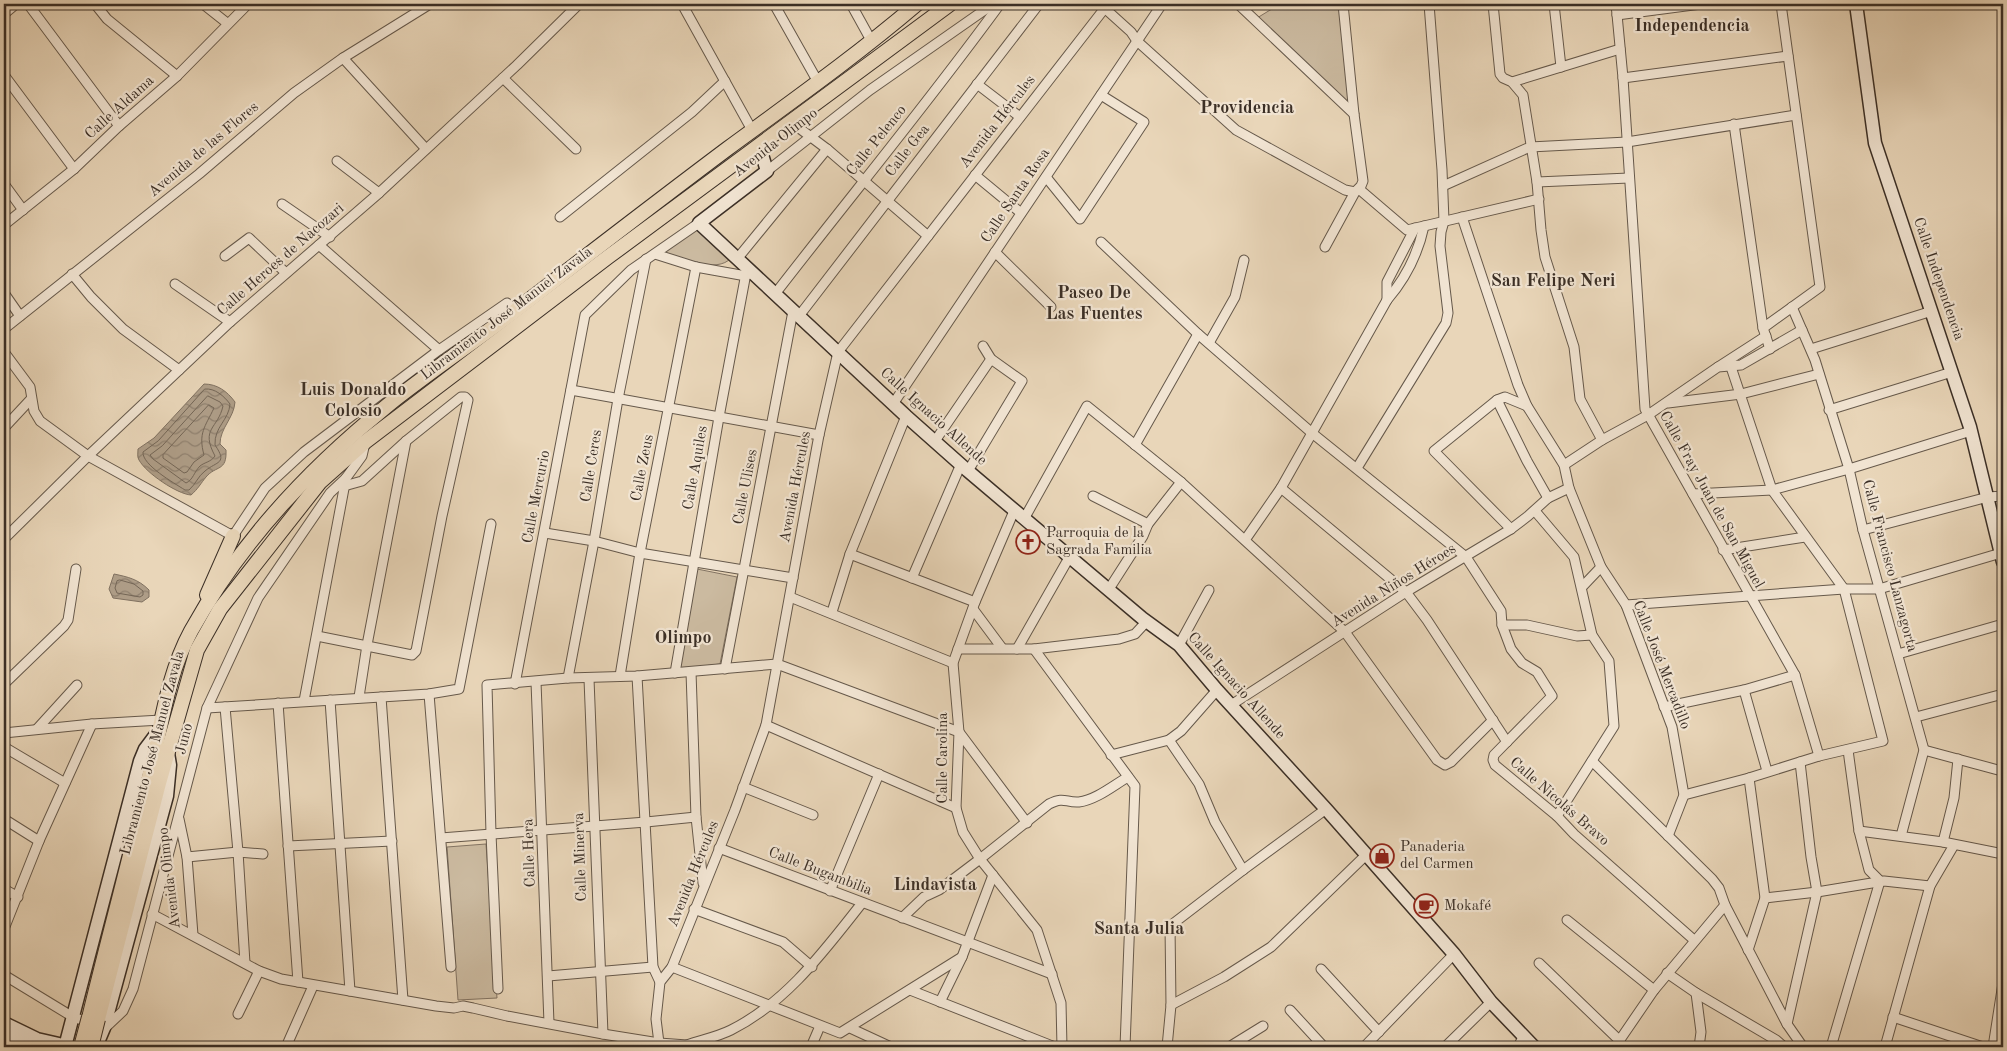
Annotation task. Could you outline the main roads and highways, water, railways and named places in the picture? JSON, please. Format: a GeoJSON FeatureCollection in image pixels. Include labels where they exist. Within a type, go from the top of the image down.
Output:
{"type":"FeatureCollection","features":[{"type":"Feature","properties":{"kind":"main road","name":"Libramiento José Manuel Zavala"},"geometry":{"type":"LineString","coordinates":[[81,1047],[97,1022],[150,777],[159,726],[174,670],[191,632],[268,520],[339,448],[510,308],[872,42],[917,4]]}},
{"type":"Feature","properties":{"kind":"main road","name":"Libramiento José Manuel Zavala"},"geometry":{"type":"LineString","coordinates":[[91,1047],[175,724],[197,650],[220,609],[320,482],[365,442],[759,145],[950,4]]}},
{"type":"Feature","properties":{"kind":"main road"},"geometry":{"type":"LineString","coordinates":[[191,632],[233,536]]}},
{"type":"Feature","properties":{"kind":"water"},"geometry":{"type":"Polygon","coordinates":[[[204,384],[213,385],[221,389],[235,402],[232,413],[224,428],[220,444],[226,450],[225,462],[210,473],[191,495],[170,487],[148,471],[138,459],[138,449],[154,438],[204,384]]]}},
{"type":"Feature","properties":{"kind":"water"},"geometry":{"type":"Polygon","coordinates":[[[114,574],[128,577],[141,583],[149,590],[149,597],[142,602],[113,598],[109,589],[114,574]]]}},
{"type":"Feature","properties":{"kind":"place","name":"Parroquia de la Sagrada Familia"},"geometry":{"type":"Point","coordinates":[1028,542]}},
{"type":"Feature","properties":{"kind":"place","name":"Panaderia del Carmen"},"geometry":{"type":"Point","coordinates":[1382,856]}},
{"type":"Feature","properties":{"kind":"place","name":"Mokafé"},"geometry":{"type":"Point","coordinates":[1426,906]}},
{"type":"Feature","properties":{"kind":"district","name":"Independencia"},"geometry":{"type":"Point","coordinates":[1692,26]}},
{"type":"Feature","properties":{"kind":"district","name":"Providencia"},"geometry":{"type":"Point","coordinates":[1247,108]}},
{"type":"Feature","properties":{"kind":"district","name":"San Felipe Neri"},"geometry":{"type":"Point","coordinates":[1553,281]}},
{"type":"Feature","properties":{"kind":"district","name":"Paseo De Las Fuentes"},"geometry":{"type":"Point","coordinates":[1094,303]}},
{"type":"Feature","properties":{"kind":"district","name":"Luis Donaldo Colosio"},"geometry":{"type":"Point","coordinates":[353,400]}},
{"type":"Feature","properties":{"kind":"district","name":"Olimpo"},"geometry":{"type":"Point","coordinates":[683,638]}},
{"type":"Feature","properties":{"kind":"district","name":"Lindavista"},"geometry":{"type":"Point","coordinates":[935,885]}},
{"type":"Feature","properties":{"kind":"district","name":"Santa Julia"},"geometry":{"type":"Point","coordinates":[1139,929]}}]}
